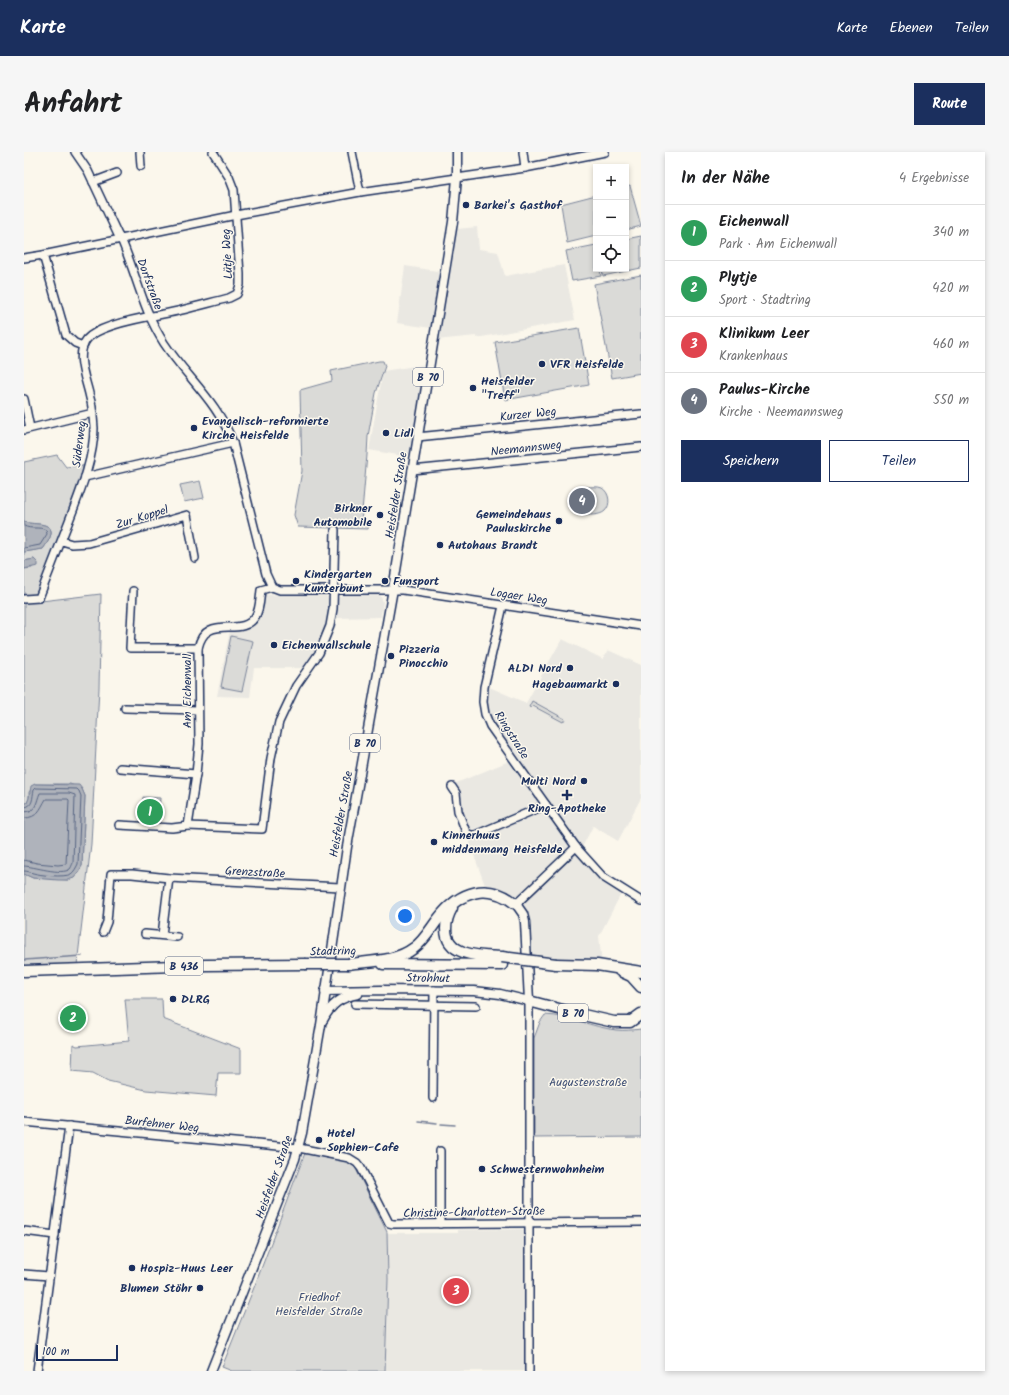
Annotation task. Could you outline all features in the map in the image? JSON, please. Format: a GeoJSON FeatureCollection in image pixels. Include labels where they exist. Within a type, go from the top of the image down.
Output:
{"type":"FeatureCollection","features":[{"type":"Feature","properties":{"kind":"highway"},"geometry":{"type":"LineString","coordinates":[[349,964],[385,959],[402,955],[413,949],[425,938],[449,907],[472,892],[491,892],[501,894],[516,904]]}},
{"type":"Feature","properties":{"kind":"highway"},"geometry":{"type":"LineString","coordinates":[[461,898],[449,913],[446,934],[451,945],[461,952],[502,961],[597,965],[641,972]]}},
{"type":"Feature","properties":{"kind":"highway","name":"Stadtring"},"geometry":{"type":"LineString","coordinates":[[24,971],[206,965],[502,961]]}},
{"type":"Feature","properties":{"kind":"highway"},"geometry":{"type":"LineString","coordinates":[[597,965],[618,970],[630,976],[641,987]]}},
{"type":"Feature","properties":{"kind":"highway","name":"B 70"},"geometry":{"type":"LineString","coordinates":[[529,1001],[604,1020],[630,1022]]}},
{"type":"Feature","properties":{"kind":"highway"},"geometry":{"type":"LineString","coordinates":[[630,1022],[641,1014]]}},
{"type":"Feature","properties":{"kind":"main road","name":"Heisfelder Straße"},"geometry":{"type":"LineString","coordinates":[[211,1371],[299,1148],[312,1083],[340,887],[393,589],[453,222],[457,178],[457,152]]}},
{"type":"Feature","properties":{"kind":"main road"},"geometry":{"type":"LineString","coordinates":[[516,904],[523,914],[525,922],[529,1001]]}},
{"type":"Feature","properties":{"kind":"main road"},"geometry":{"type":"LineString","coordinates":[[321,1025],[330,1008],[340,999],[381,990]]}},
{"type":"Feature","properties":{"kind":"main road","name":"Strohhut"},"geometry":{"type":"LineString","coordinates":[[325,991],[434,990],[487,992],[529,1001]]}},
{"type":"Feature","properties":{"kind":"main road","name":"B 70"},"geometry":{"type":"LineString","coordinates":[[630,1022],[641,1019]]}},
{"type":"Feature","properties":{"kind":"street","name":"Dorfstraße"},"geometry":{"type":"LineString","coordinates":[[75,152],[88,171],[121,239],[149,316],[167,347],[223,420],[233,443],[266,574],[272,587]]}},
{"type":"Feature","properties":{"kind":"street"},"geometry":{"type":"LineString","coordinates":[[140,152],[141,166]]}},
{"type":"Feature","properties":{"kind":"street","name":"Lütje Weg"},"geometry":{"type":"LineString","coordinates":[[149,316],[222,300],[237,294],[240,285],[240,274],[234,190],[229,177],[213,152]]}},
{"type":"Feature","properties":{"kind":"street"},"geometry":{"type":"LineString","coordinates":[[352,152],[360,192]]}},
{"type":"Feature","properties":{"kind":"street"},"geometry":{"type":"LineString","coordinates":[[523,152],[526,168]]}},
{"type":"Feature","properties":{"kind":"street"},"geometry":{"type":"LineString","coordinates":[[24,258],[43,256],[236,215],[360,192],[526,168],[605,152]]}},
{"type":"Feature","properties":{"kind":"street"},"geometry":{"type":"LineString","coordinates":[[93,182],[117,174]]}},
{"type":"Feature","properties":{"kind":"street"},"geometry":{"type":"LineString","coordinates":[[43,256],[66,335],[75,343],[83,346],[92,335],[100,331],[149,316]]}},
{"type":"Feature","properties":{"kind":"street","name":"Süderweg"},"geometry":{"type":"LineString","coordinates":[[24,599],[39,598],[86,477],[94,430],[93,413],[82,361],[81,352],[83,346]]}},
{"type":"Feature","properties":{"kind":"street"},"geometry":{"type":"LineString","coordinates":[[24,399],[27,429],[93,413]]}},
{"type":"Feature","properties":{"kind":"street","name":"Kurzer Weg"},"geometry":{"type":"LineString","coordinates":[[418,436],[641,414]]}},
{"type":"Feature","properties":{"kind":"street"},"geometry":{"type":"LineString","coordinates":[[86,477],[233,443]]}},
{"type":"Feature","properties":{"kind":"street","name":"Neemannsweg"},"geometry":{"type":"LineString","coordinates":[[412,470],[641,447]]}},
{"type":"Feature","properties":{"kind":"street","name":"Zur Koppel"},"geometry":{"type":"LineString","coordinates":[[62,541],[72,544],[89,543],[187,515],[195,558]]}},
{"type":"Feature","properties":{"kind":"street"},"geometry":{"type":"LineString","coordinates":[[119,825],[172,828],[188,826],[262,829],[271,758],[279,722],[296,686],[311,666],[330,626],[334,590],[335,530]]}},
{"type":"Feature","properties":{"kind":"street"},"geometry":{"type":"LineString","coordinates":[[272,587],[280,590],[393,589]]}},
{"type":"Feature","properties":{"kind":"street","name":"Am Eichenwall"},"geometry":{"type":"LineString","coordinates":[[188,826],[199,744],[198,648],[202,638],[212,629],[217,627],[238,626],[249,623],[255,618],[257,613],[261,590],[272,587]]}},
{"type":"Feature","properties":{"kind":"street","name":"Logaer Weg"},"geometry":{"type":"LineString","coordinates":[[393,589],[435,594],[503,606],[641,626]]}},
{"type":"Feature","properties":{"kind":"street"},"geometry":{"type":"LineString","coordinates":[[133,591],[130,648],[198,648]]}},
{"type":"Feature","properties":{"kind":"street","name":"Ringstraße"},"geometry":{"type":"LineString","coordinates":[[503,606],[484,687],[483,702],[485,714],[490,726],[576,847],[603,877],[641,901]]}},
{"type":"Feature","properties":{"kind":"street"},"geometry":{"type":"LineString","coordinates":[[125,708],[198,710]]}},
{"type":"Feature","properties":{"kind":"street"},"geometry":{"type":"LineString","coordinates":[[120,768],[196,774]]}},
{"type":"Feature","properties":{"kind":"street"},"geometry":{"type":"LineString","coordinates":[[452,787],[456,793],[458,811],[466,832],[470,835],[475,835],[546,805]]}},
{"type":"Feature","properties":{"kind":"street"},"geometry":{"type":"LineString","coordinates":[[516,904],[576,847]]}},
{"type":"Feature","properties":{"kind":"street","name":"Grenzstraße"},"geometry":{"type":"LineString","coordinates":[[103,932],[107,922],[111,874],[340,887]]}},
{"type":"Feature","properties":{"kind":"street"},"geometry":{"type":"LineString","coordinates":[[162,935],[169,878]]}},
{"type":"Feature","properties":{"kind":"street"},"geometry":{"type":"LineString","coordinates":[[145,934],[177,937]]}},
{"type":"Feature","properties":{"kind":"street"},"geometry":{"type":"LineString","coordinates":[[433,1098],[434,990]]}},
{"type":"Feature","properties":{"kind":"street"},"geometry":{"type":"LineString","coordinates":[[529,1001],[529,1371]]}},
{"type":"Feature","properties":{"kind":"street"},"geometry":{"type":"LineString","coordinates":[[356,1004],[476,1006]]}},
{"type":"Feature","properties":{"kind":"street","name":"Burfehner Weg"},"geometry":{"type":"LineString","coordinates":[[24,1122],[299,1148]]}},
{"type":"Feature","properties":{"kind":"street"},"geometry":{"type":"LineString","coordinates":[[37,1371],[69,1126]]}},
{"type":"Feature","properties":{"kind":"street","name":"Christine-Charlotten-Straße"},"geometry":{"type":"LineString","coordinates":[[299,1148],[349,1158],[357,1163],[389,1223],[392,1224],[641,1222]]}},
{"type":"Feature","properties":{"kind":"street"},"geometry":{"type":"LineString","coordinates":[[440,1151],[440,1224]]}},
{"type":"Feature","properties":{"kind":"street"},"geometry":{"type":"LineString","coordinates":[[24,1231],[55,1235]]}},
{"type":"Feature","properties":{"kind":"street"},"geometry":{"type":"LineString","coordinates":[[24,1274],[49,1276]]}},
{"type":"Feature","properties":{"kind":"shaded area"},"geometry":{"type":"Polygon","coordinates":[[[477,227],[479,249],[498,252],[505,276],[564,265],[575,320],[476,338],[476,336],[436,340],[438,329],[397,323],[405,266],[450,273],[457,229],[477,227]]]}},
{"type":"Feature","properties":{"kind":"shaded area"},"geometry":{"type":"Polygon","coordinates":[[[428,364],[409,457],[369,450],[383,371],[428,364]]]}},
{"type":"Feature","properties":{"kind":"shaded area","name":"Eichenwallschule"},"geometry":{"type":"Polygon","coordinates":[[[324,593],[331,601],[324,637],[307,668],[254,668],[250,697],[217,696],[230,630],[249,627],[257,621],[262,610],[264,595],[324,593]]]}},
{"type":"Feature","properties":{"kind":"shaded area","name":"Eichenwallschule"},"geometry":{"type":"Polygon","coordinates":[[[342,595],[380,595],[383,602],[381,617],[336,618],[338,598],[342,595]]]}},
{"type":"Feature","properties":{"kind":"shaded area"},"geometry":{"type":"Polygon","coordinates":[[[562,639],[603,659],[608,650],[641,665],[641,798],[618,841],[593,826],[578,855],[602,879],[622,892],[599,936],[602,964],[528,959],[523,914],[487,891],[449,786],[514,759],[488,715],[485,703],[487,686],[526,703],[562,639]]]}},
{"type":"Feature","properties":{"kind":"shaded area"},"geometry":{"type":"Polygon","coordinates":[[[525,1229],[526,1371],[383,1371],[385,1304],[388,1279],[387,1233],[458,1233],[458,1230],[525,1229]]]}},
{"type":"Feature","properties":{"kind":"green space"},"geometry":{"type":"Polygon","coordinates":[[[629,186],[641,226],[629,229],[629,200],[629,186]]]}},
{"type":"Feature","properties":{"kind":"green space"},"geometry":{"type":"Polygon","coordinates":[[[593,196],[593,237],[567,243],[561,204],[593,196]]]}},
{"type":"Feature","properties":{"kind":"green space"},"geometry":{"type":"Polygon","coordinates":[[[641,236],[641,268],[629,271],[629,238],[641,236]]]}},
{"type":"Feature","properties":{"kind":"green space"},"geometry":{"type":"Polygon","coordinates":[[[593,246],[593,272],[600,272],[601,276],[572,281],[566,251],[593,246]]]}},
{"type":"Feature","properties":{"kind":"green space"},"geometry":{"type":"Polygon","coordinates":[[[602,272],[622,272],[603,276],[602,272]]]}},
{"type":"Feature","properties":{"kind":"green space","name":"VFR Heisfelde"},"geometry":{"type":"Polygon","coordinates":[[[641,275],[641,373],[612,378],[594,284],[641,275]]]}},
{"type":"Feature","properties":{"kind":"green space","name":"VFR Heisfelde"},"geometry":{"type":"Polygon","coordinates":[[[579,328],[589,385],[505,400],[495,342],[579,328]]]}},
{"type":"Feature","properties":{"kind":"green space"},"geometry":{"type":"Polygon","coordinates":[[[383,361],[385,366],[376,393],[368,436],[361,523],[369,525],[368,529],[298,527],[294,515],[302,471],[300,390],[332,381],[331,371],[383,361]]]}},
{"type":"Feature","properties":{"kind":"green space"},"geometry":{"type":"Polygon","coordinates":[[[57,455],[66,467],[83,465],[83,478],[36,595],[24,596],[24,569],[32,568],[34,559],[24,561],[24,552],[43,549],[49,540],[51,530],[45,525],[24,522],[24,462],[57,455]]]}},
{"type":"Feature","properties":{"kind":"green space"},"geometry":{"type":"Polygon","coordinates":[[[200,481],[204,498],[184,502],[180,485],[200,481]]]}},
{"type":"Feature","properties":{"kind":"green space"},"geometry":{"type":"Polygon","coordinates":[[[587,487],[600,487],[607,493],[609,502],[603,513],[581,515],[573,509],[570,504],[569,497],[574,491],[587,487]]]}},
{"type":"Feature","properties":{"kind":"green space"},"geometry":{"type":"Polygon","coordinates":[[[101,594],[99,688],[91,844],[77,965],[24,967],[24,874],[33,878],[68,880],[82,866],[85,796],[82,789],[70,784],[35,784],[29,792],[27,803],[24,803],[24,603],[101,594]]]}},
{"type":"Feature","properties":{"kind":"green space"},"geometry":{"type":"Polygon","coordinates":[[[231,636],[253,641],[242,691],[221,687],[231,636]]]}},
{"type":"Feature","properties":{"kind":"green space"},"geometry":{"type":"Polygon","coordinates":[[[532,701],[565,719],[563,722],[533,706],[531,708],[529,707],[532,701]]]}},
{"type":"Feature","properties":{"kind":"green space"},"geometry":{"type":"Polygon","coordinates":[[[143,797],[160,798],[158,827],[141,825],[143,797]]]}},
{"type":"Feature","properties":{"kind":"green space"},"geometry":{"type":"Polygon","coordinates":[[[125,999],[162,999],[163,1019],[241,1049],[241,1073],[218,1073],[216,1096],[146,1090],[108,1081],[93,1073],[72,1071],[73,1044],[77,1046],[129,1041],[125,999]]]}},
{"type":"Feature","properties":{"kind":"green space","name":"Augustenstraße"},"geometry":{"type":"Polygon","coordinates":[[[545,1015],[563,1017],[598,1027],[616,1030],[641,1029],[641,1137],[534,1138],[534,1038],[540,1022],[545,1015]]]}},
{"type":"Feature","properties":{"kind":"green space","name":"Friedhof Heisfelder Straße"},"geometry":{"type":"Polygon","coordinates":[[[305,1153],[349,1162],[355,1167],[387,1232],[388,1279],[385,1371],[232,1371],[222,1367],[305,1153]]]}},
{"type":"Feature","properties":{"kind":"water"},"geometry":{"type":"Polygon","coordinates":[[[24,522],[41,524],[49,527],[51,530],[50,538],[43,549],[24,552],[24,522]]]}},
{"type":"Feature","properties":{"kind":"water"},"geometry":{"type":"Polygon","coordinates":[[[34,559],[38,563],[38,566],[24,569],[24,561],[34,559]]]}},
{"type":"Feature","properties":{"kind":"water"},"geometry":{"type":"Polygon","coordinates":[[[35,784],[79,785],[85,796],[82,866],[74,878],[68,880],[58,880],[33,878],[24,874],[24,803],[27,803],[31,786],[35,784]]]}},
{"type":"Feature","properties":{"kind":"waterway"},"geometry":{"type":"LineString","coordinates":[[24,960],[82,956]]}},
{"type":"Feature","properties":{"kind":"waterway"},"geometry":{"type":"LineString","coordinates":[[418,1121],[437,1123]]}},
{"type":"Feature","properties":{"kind":"waterway"},"geometry":{"type":"LineString","coordinates":[[441,1124],[455,1125]]}},
{"type":"Feature","properties":{"kind":"place","name":"Barkei's Gasthof"},"geometry":{"type":"Point","coordinates":[466,205]}},
{"type":"Feature","properties":{"kind":"place","name":"VFR Heisfelde"},"geometry":{"type":"Point","coordinates":[542,364]}},
{"type":"Feature","properties":{"kind":"place","name":"Heisfelder \"Treff\""},"geometry":{"type":"Point","coordinates":[473,388]}},
{"type":"Feature","properties":{"kind":"place","name":"Evangelisch-reformierte Kirche Heisfelde"},"geometry":{"type":"Point","coordinates":[194,428]}},
{"type":"Feature","properties":{"kind":"place","name":"Lidl"},"geometry":{"type":"Point","coordinates":[386,433]}},
{"type":"Feature","properties":{"kind":"place","name":"Paulus-Kirche"},"geometry":{"type":"Point","coordinates":[582,501]}},
{"type":"Feature","properties":{"kind":"place","name":"Birkner Automobile"},"geometry":{"type":"Point","coordinates":[380,515]}},
{"type":"Feature","properties":{"kind":"place","name":"Gemeindehaus Pauluskirche"},"geometry":{"type":"Point","coordinates":[559,521]}},
{"type":"Feature","properties":{"kind":"place","name":"Autohaus Brandt"},"geometry":{"type":"Point","coordinates":[440,545]}},
{"type":"Feature","properties":{"kind":"place","name":"Kindergarten Kunterbunt"},"geometry":{"type":"Point","coordinates":[296,581]}},
{"type":"Feature","properties":{"kind":"place","name":"Funsport"},"geometry":{"type":"Point","coordinates":[385,581]}},
{"type":"Feature","properties":{"kind":"place","name":"Eichenwallschule"},"geometry":{"type":"Point","coordinates":[274,645]}},
{"type":"Feature","properties":{"kind":"place","name":"Pizzeria Pinocchio"},"geometry":{"type":"Point","coordinates":[391,656]}},
{"type":"Feature","properties":{"kind":"place","name":"ALDI Nord"},"geometry":{"type":"Point","coordinates":[570,668]}},
{"type":"Feature","properties":{"kind":"place","name":"Hagebaumarkt"},"geometry":{"type":"Point","coordinates":[616,684]}},
{"type":"Feature","properties":{"kind":"place","name":"Multi Nord"},"geometry":{"type":"Point","coordinates":[584,781]}},
{"type":"Feature","properties":{"kind":"place","name":"Ring-Apotheke"},"geometry":{"type":"Point","coordinates":[567,795]}},
{"type":"Feature","properties":{"kind":"place","name":"Eichenwall"},"geometry":{"type":"Point","coordinates":[150,812]}},
{"type":"Feature","properties":{"kind":"place","name":"Kinnerhuus middenmang Heisfelde"},"geometry":{"type":"Point","coordinates":[434,842]}},
{"type":"Feature","properties":{"kind":"place","name":"DLRG"},"geometry":{"type":"Point","coordinates":[173,999]}},
{"type":"Feature","properties":{"kind":"place","name":"Plytje"},"geometry":{"type":"Point","coordinates":[73,1018]}},
{"type":"Feature","properties":{"kind":"place","name":"Hotel Sophien-Cafe"},"geometry":{"type":"Point","coordinates":[319,1140]}},
{"type":"Feature","properties":{"kind":"place","name":"Schwesternwohnheim"},"geometry":{"type":"Point","coordinates":[482,1169]}},
{"type":"Feature","properties":{"kind":"place","name":"Hospiz-Huus Leer"},"geometry":{"type":"Point","coordinates":[132,1268]}},
{"type":"Feature","properties":{"kind":"place","name":"Blumen Stöhr"},"geometry":{"type":"Point","coordinates":[200,1288]}},
{"type":"Feature","properties":{"kind":"place","name":"Klinikum Leer"},"geometry":{"type":"Point","coordinates":[456,1291]}}]}
